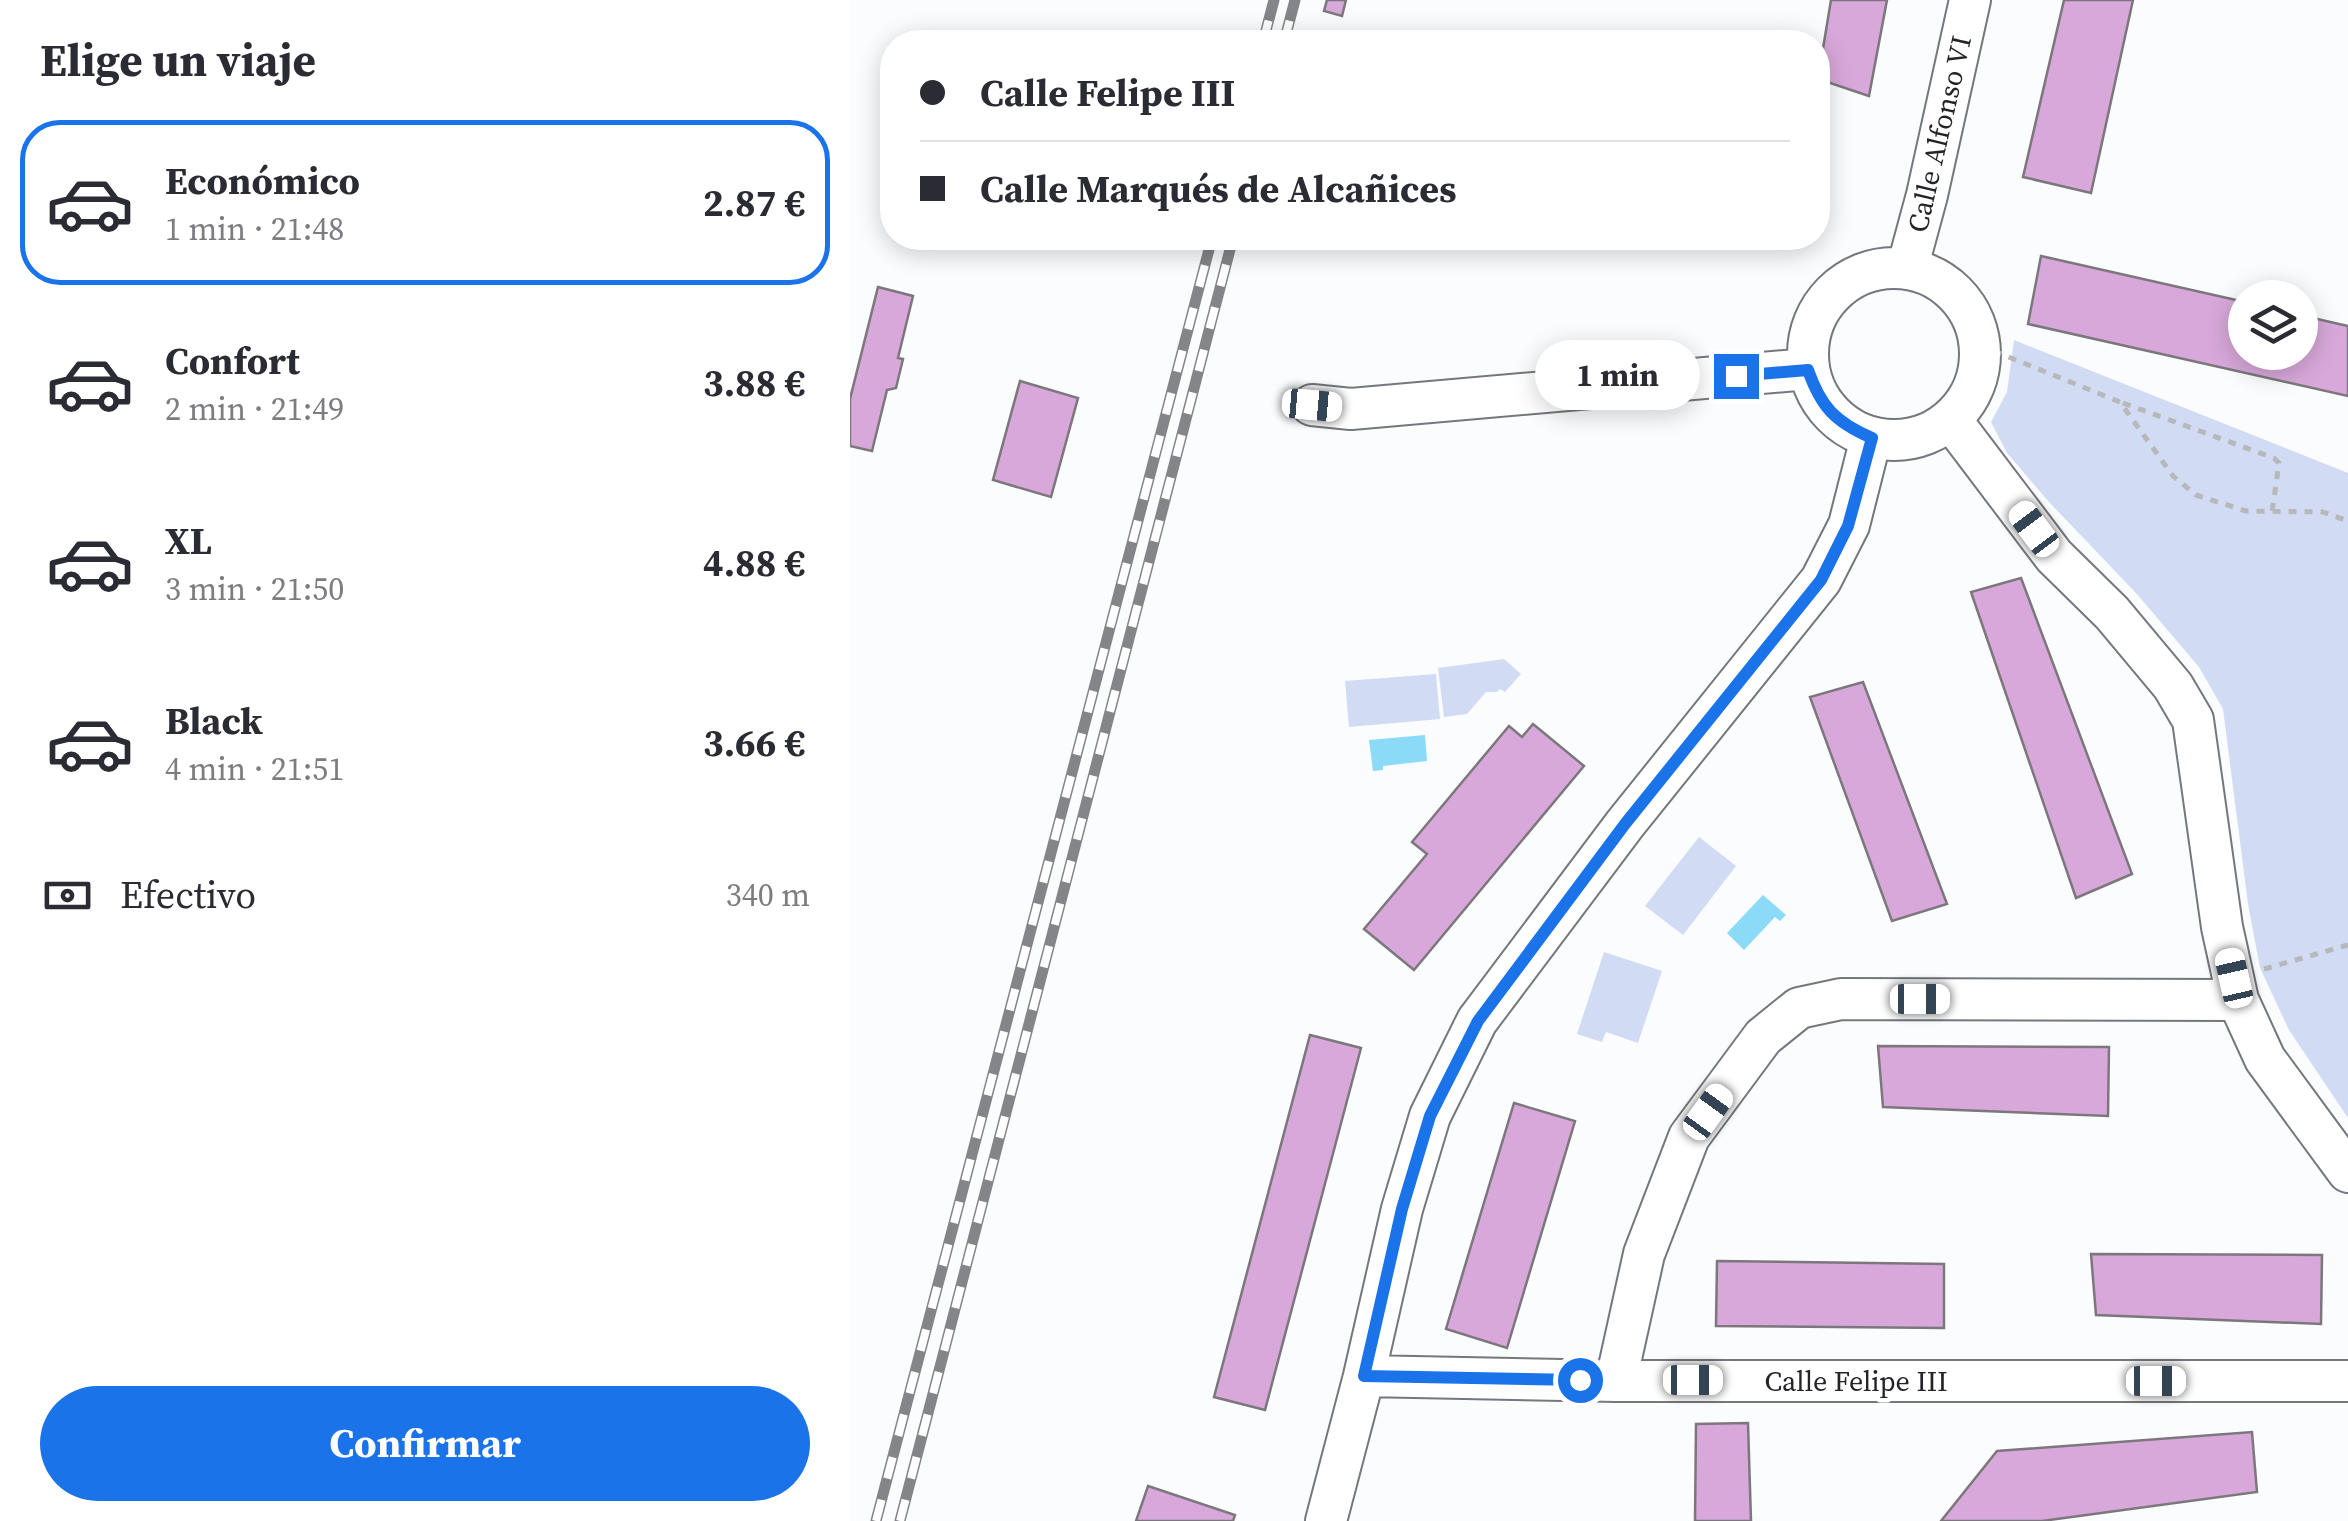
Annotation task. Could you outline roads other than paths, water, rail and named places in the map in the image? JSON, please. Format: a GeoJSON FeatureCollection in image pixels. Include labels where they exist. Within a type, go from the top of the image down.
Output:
{"type":"FeatureCollection","features":[{"type":"Feature","properties":{"kind":"street","name":"Calle Alfonso VI"},"geometry":{"type":"LineString","coordinates":[[1907,268],[1970,0]]}},
{"type":"Feature","properties":{"kind":"street"},"geometry":{"type":"LineString","coordinates":[[1879,268],[1907,268],[1951,289],[1967,308],[1977,330],[1977,379],[1967,401],[1951,420],[1927,435],[1900,441],[1872,438],[1849,428],[1830,413],[1816,393],[1808,370],[1808,342],[1816,316],[1832,294],[1854,277],[1879,268]]}},
{"type":"Feature","properties":{"kind":"street"},"geometry":{"type":"LineString","coordinates":[[1312,405],[1351,409],[1808,370]]}},
{"type":"Feature","properties":{"kind":"street"},"geometry":{"type":"LineString","coordinates":[[1951,420],[2054,556],[2112,613],[2173,686],[2194,720],[2222,927],[2236,989],[2265,1059],[2348,1172]]}},
{"type":"Feature","properties":{"kind":"street"},"geometry":{"type":"LineString","coordinates":[[1326,1521],[1402,1209],[1430,1116],[1478,1021],[1625,824],[1821,580],[1848,526],[1872,438]]}},
{"type":"Feature","properties":{"kind":"street"},"geometry":{"type":"LineString","coordinates":[[1616,1380],[1644,1254],[1689,1137],[1763,1038],[1799,1008],[1841,999],[2236,989]]}},
{"type":"Feature","properties":{"kind":"street","name":"Calle Felipe III"},"geometry":{"type":"LineString","coordinates":[[1364,1376],[2348,1381]]}},
{"type":"Feature","properties":{"kind":"water"},"geometry":{"type":"Polygon","coordinates":[[[1425,735],[1427,761],[1383,766],[1383,770],[1373,771],[1369,740],[1425,735]]]}},
{"type":"Feature","properties":{"kind":"water"},"geometry":{"type":"Polygon","coordinates":[[[1763,895],[1786,915],[1780,921],[1775,917],[1744,950],[1727,933],[1763,895]]]}},
{"type":"Feature","properties":{"kind":"railway"},"geometry":{"type":"LineString","coordinates":[[1266,30],[1274,0]]}},
{"type":"Feature","properties":{"kind":"railway"},"geometry":{"type":"LineString","coordinates":[[1287,30],[1295,0]]}},
{"type":"Feature","properties":{"kind":"railway"},"geometry":{"type":"LineString","coordinates":[[876,1521],[1209,250]]}},
{"type":"Feature","properties":{"kind":"railway"},"geometry":{"type":"LineString","coordinates":[[900,1521],[1230,250]]}}]}
